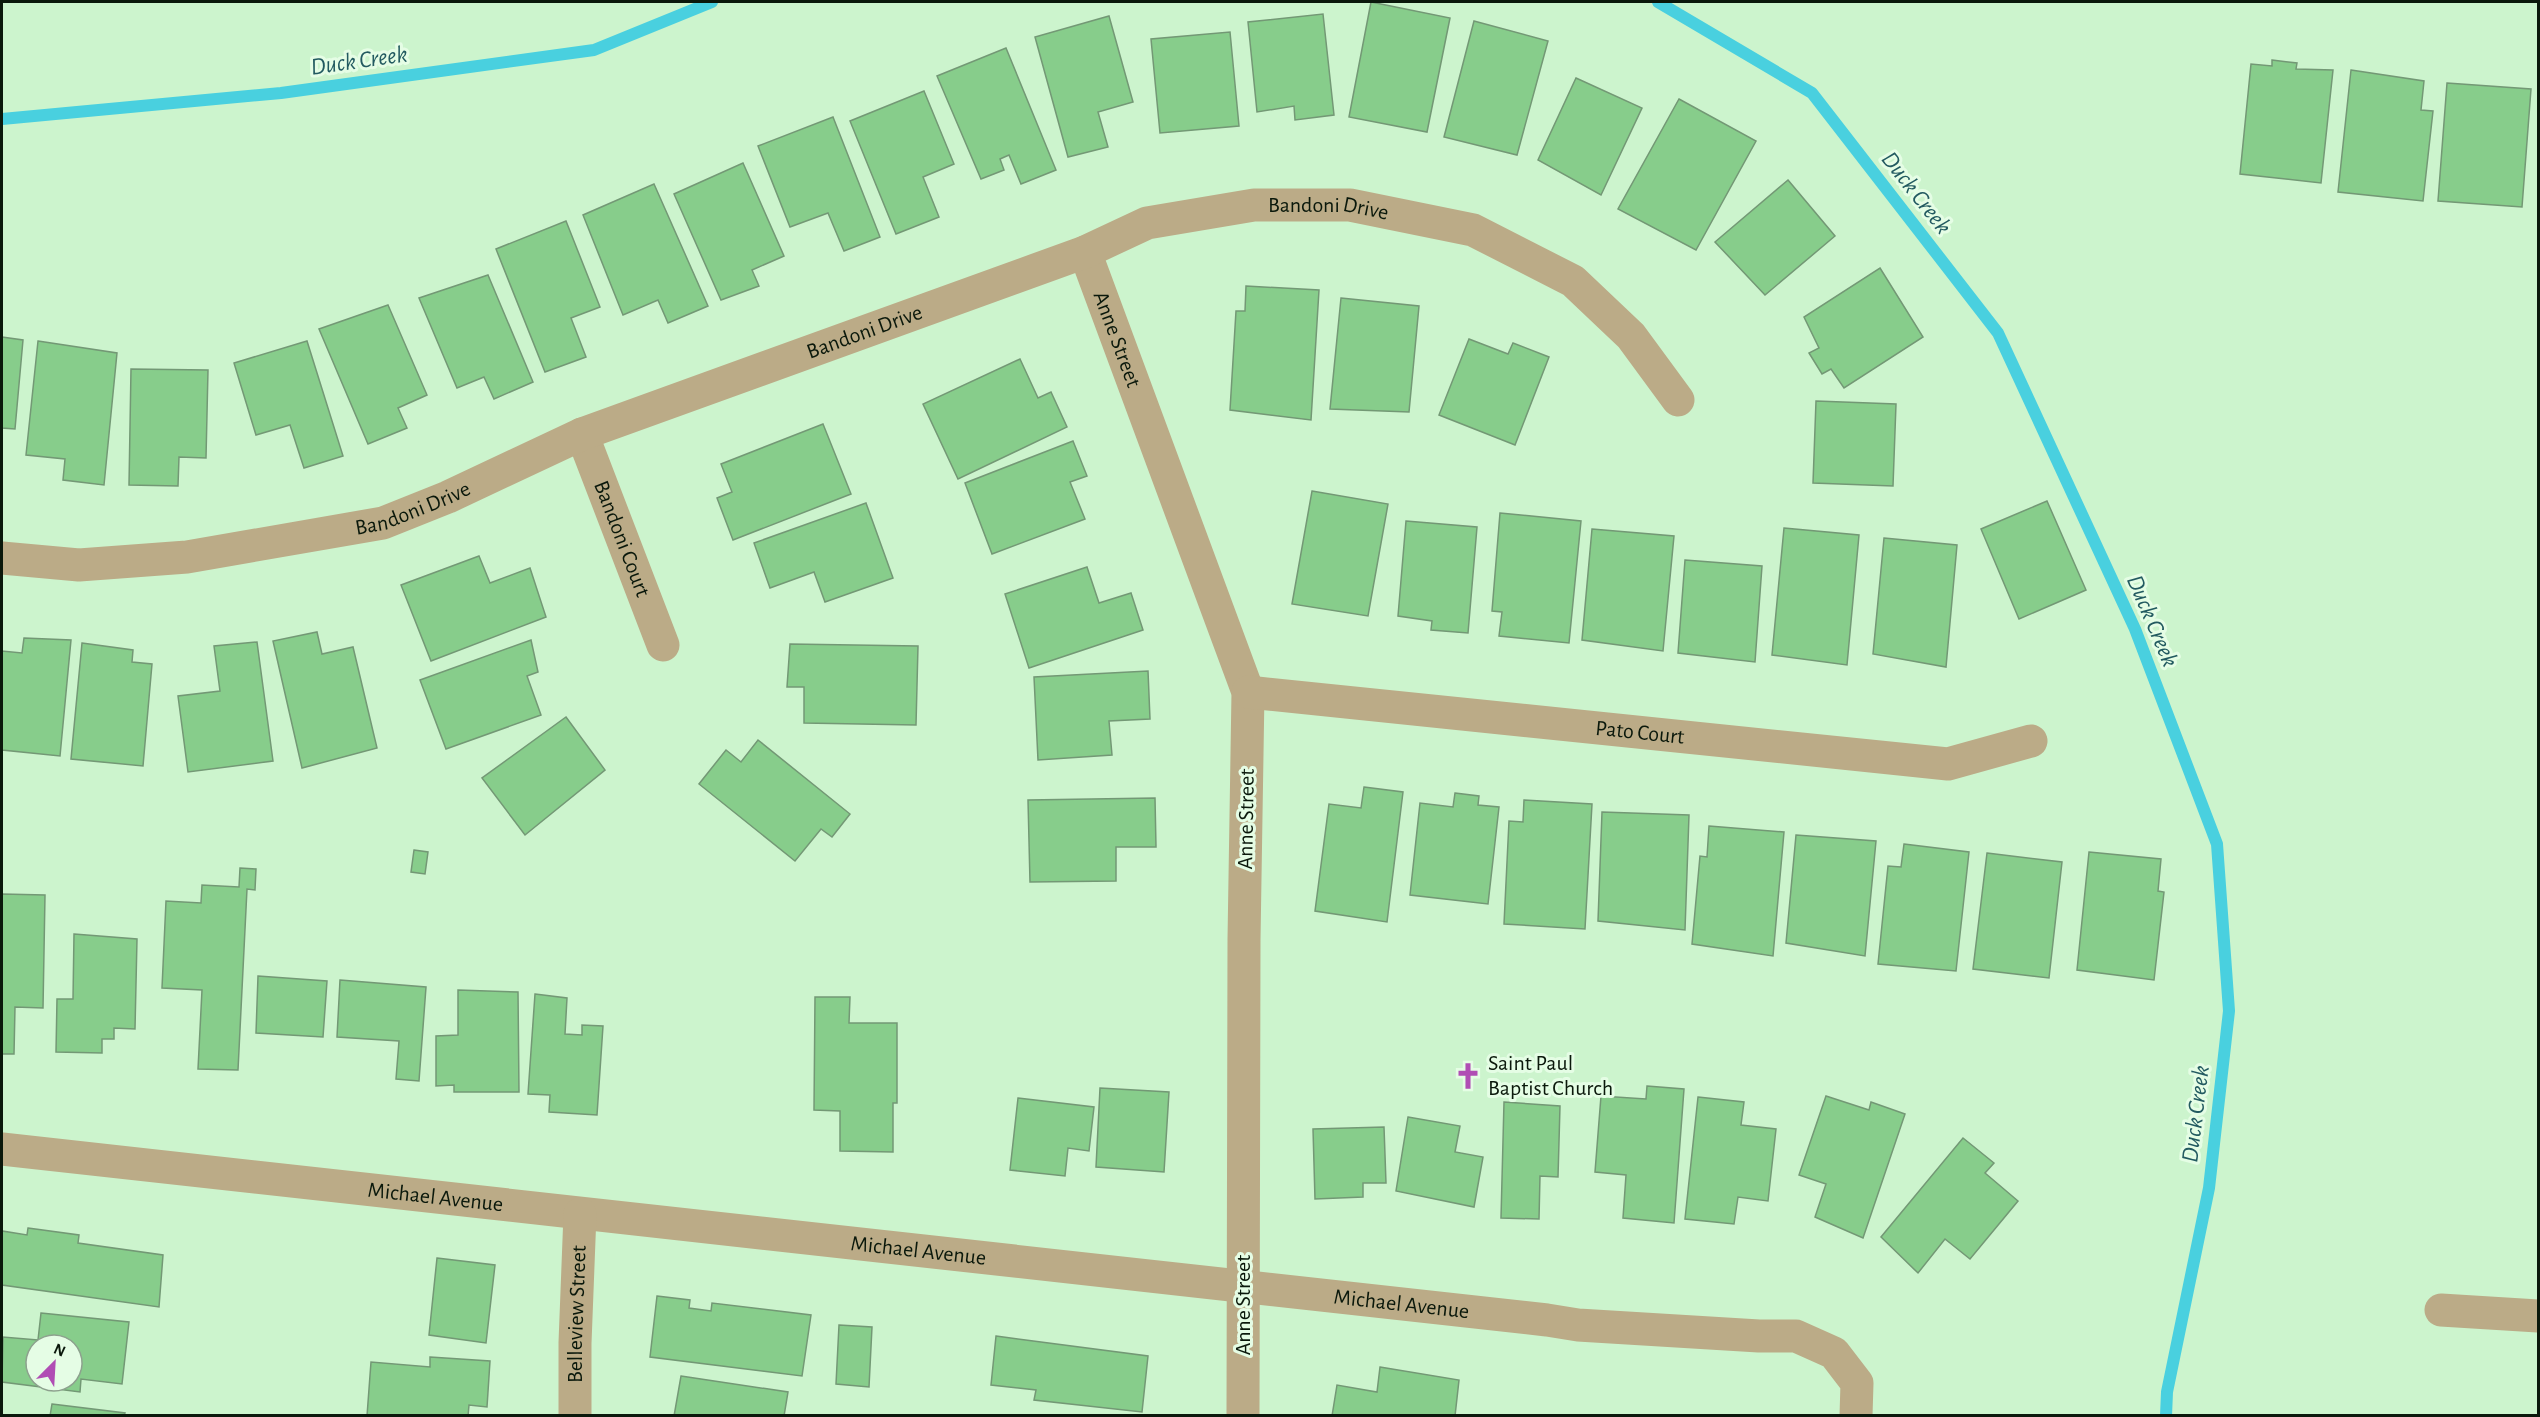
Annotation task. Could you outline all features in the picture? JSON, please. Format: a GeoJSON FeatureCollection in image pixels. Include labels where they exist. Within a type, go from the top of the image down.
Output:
{"type":"FeatureCollection","features":[{"type":"Feature","properties":{"kind":"street","name":"Bandoni Drive"},"geometry":{"type":"LineString","coordinates":[[2,558],[79,565],[187,557],[383,523],[448,497],[582,434],[1085,252],[1147,223],[1254,205],[1350,205],[1473,230],[1573,281],[1630,336],[1678,400]]}},
{"type":"Feature","properties":{"kind":"street","name":"Anne Street"},"geometry":{"type":"LineString","coordinates":[[1085,252],[1248,692],[1244,940],[1243,1416]]}},
{"type":"Feature","properties":{"kind":"street","name":"Bandoni Court"},"geometry":{"type":"LineString","coordinates":[[582,434],[663,645]]}},
{"type":"Feature","properties":{"kind":"street","name":"Pato Court"},"geometry":{"type":"LineString","coordinates":[[1248,692],[1948,764],[2031,741]]}},
{"type":"Feature","properties":{"kind":"street","name":"Michael Avenue"},"geometry":{"type":"LineString","coordinates":[[2,1149],[1578,1325],[1759,1336],[1796,1336],[1834,1353],[1857,1383],[1856,1416]]}},
{"type":"Feature","properties":{"kind":"street","name":"Belleview Street"},"geometry":{"type":"LineString","coordinates":[[575,1416],[580,1214]]}},
{"type":"Feature","properties":{"kind":"street"},"geometry":{"type":"LineString","coordinates":[[2441,1310],[2538,1316]]}},
{"type":"Feature","properties":{"kind":"building"},"geometry":{"type":"Polygon","coordinates":[[[1371,2],[1450,18],[1427,132],[1349,117],[1371,2]]]}},
{"type":"Feature","properties":{"kind":"building"},"geometry":{"type":"Polygon","coordinates":[[[1323,14],[1334,115],[1295,120],[1294,106],[1257,112],[1248,22],[1323,14]]]}},
{"type":"Feature","properties":{"kind":"building"},"geometry":{"type":"Polygon","coordinates":[[[1109,16],[1133,102],[1098,112],[1108,147],[1068,157],[1035,37],[1109,16]]]}},
{"type":"Feature","properties":{"kind":"building"},"geometry":{"type":"Polygon","coordinates":[[[1474,21],[1548,41],[1517,155],[1444,137],[1474,21]]]}},
{"type":"Feature","properties":{"kind":"building"},"geometry":{"type":"Polygon","coordinates":[[[1230,32],[1239,126],[1160,133],[1151,39],[1230,32]]]}},
{"type":"Feature","properties":{"kind":"building"},"geometry":{"type":"Polygon","coordinates":[[[1006,48],[1056,170],[1021,184],[1009,155],[1000,159],[1004,170],[981,179],[937,76],[1006,48]]]}},
{"type":"Feature","properties":{"kind":"building"},"geometry":{"type":"Polygon","coordinates":[[[2272,60],[2297,63],[2296,69],[2333,70],[2321,183],[2240,174],[2251,64],[2272,66],[2272,60]]]}},
{"type":"Feature","properties":{"kind":"building"},"geometry":{"type":"Polygon","coordinates":[[[2351,70],[2424,81],[2421,110],[2433,111],[2423,201],[2338,192],[2351,70]]]}},
{"type":"Feature","properties":{"kind":"building"},"geometry":{"type":"Polygon","coordinates":[[[1576,78],[1642,108],[1601,195],[1538,160],[1576,78]]]}},
{"type":"Feature","properties":{"kind":"building"},"geometry":{"type":"Polygon","coordinates":[[[2447,83],[2531,89],[2522,207],[2438,201],[2447,83]]]}},
{"type":"Feature","properties":{"kind":"building"},"geometry":{"type":"Polygon","coordinates":[[[924,91],[954,164],[923,177],[939,217],[896,234],[850,121],[924,91]]]}},
{"type":"Feature","properties":{"kind":"building"},"geometry":{"type":"Polygon","coordinates":[[[1679,99],[1756,141],[1696,250],[1618,209],[1679,99]]]}},
{"type":"Feature","properties":{"kind":"building"},"geometry":{"type":"Polygon","coordinates":[[[833,117],[880,237],[844,251],[828,213],[790,227],[758,146],[833,117]]]}},
{"type":"Feature","properties":{"kind":"building"},"geometry":{"type":"Polygon","coordinates":[[[743,163],[784,256],[752,270],[759,286],[721,300],[674,194],[743,163]]]}},
{"type":"Feature","properties":{"kind":"building"},"geometry":{"type":"Polygon","coordinates":[[[1788,180],[1835,236],[1765,295],[1715,242],[1788,180]]]}},
{"type":"Feature","properties":{"kind":"building"},"geometry":{"type":"Polygon","coordinates":[[[654,184],[708,306],[668,323],[658,300],[623,315],[583,215],[654,184]]]}},
{"type":"Feature","properties":{"kind":"building"},"geometry":{"type":"Polygon","coordinates":[[[566,221],[600,307],[571,318],[586,357],[545,372],[496,249],[566,221]]]}},
{"type":"Feature","properties":{"kind":"building"},"geometry":{"type":"Polygon","coordinates":[[[1880,268],[1923,337],[1844,388],[1831,369],[1822,374],[1809,353],[1819,348],[1804,317],[1880,268]]]}},
{"type":"Feature","properties":{"kind":"building"},"geometry":{"type":"Polygon","coordinates":[[[488,275],[533,382],[494,399],[484,377],[457,388],[419,298],[488,275]]]}},
{"type":"Feature","properties":{"kind":"building"},"geometry":{"type":"Polygon","coordinates":[[[1246,286],[1319,290],[1311,420],[1230,410],[1236,311],[1245,311],[1246,286]]]}},
{"type":"Feature","properties":{"kind":"building"},"geometry":{"type":"Polygon","coordinates":[[[1341,298],[1419,306],[1409,412],[1330,409],[1341,298]]]}},
{"type":"Feature","properties":{"kind":"building"},"geometry":{"type":"Polygon","coordinates":[[[388,305],[427,395],[398,408],[407,428],[368,444],[319,329],[388,305]]]}},
{"type":"Feature","properties":{"kind":"building"},"geometry":{"type":"Polygon","coordinates":[[[2,337],[23,340],[15,429],[2,428],[2,337]]]}},
{"type":"Feature","properties":{"kind":"building"},"geometry":{"type":"Polygon","coordinates":[[[1469,339],[1508,354],[1513,343],[1549,357],[1515,445],[1439,415],[1469,339]]]}},
{"type":"Feature","properties":{"kind":"building"},"geometry":{"type":"Polygon","coordinates":[[[38,341],[117,353],[104,485],[63,480],[65,459],[26,455],[38,341]]]}},
{"type":"Feature","properties":{"kind":"building"},"geometry":{"type":"Polygon","coordinates":[[[307,341],[343,456],[304,468],[290,425],[256,435],[234,363],[307,341]]]}},
{"type":"Feature","properties":{"kind":"building"},"geometry":{"type":"Polygon","coordinates":[[[1020,359],[1038,398],[1051,392],[1067,427],[958,479],[923,404],[1020,359]]]}},
{"type":"Feature","properties":{"kind":"building"},"geometry":{"type":"Polygon","coordinates":[[[131,369],[208,370],[206,458],[179,457],[178,486],[129,485],[131,369]]]}},
{"type":"Feature","properties":{"kind":"building"},"geometry":{"type":"Polygon","coordinates":[[[1816,401],[1896,404],[1893,486],[1813,483],[1816,401]]]}},
{"type":"Feature","properties":{"kind":"building"},"geometry":{"type":"Polygon","coordinates":[[[823,424],[851,494],[733,540],[717,498],[732,492],[721,464],[823,424]]]}},
{"type":"Feature","properties":{"kind":"building"},"geometry":{"type":"Polygon","coordinates":[[[1073,441],[1087,476],[1070,482],[1085,519],[992,554],[965,483],[1073,441]]]}},
{"type":"Feature","properties":{"kind":"building"},"geometry":{"type":"Polygon","coordinates":[[[1312,491],[1388,504],[1368,616],[1292,604],[1312,491]]]}},
{"type":"Feature","properties":{"kind":"building"},"geometry":{"type":"Polygon","coordinates":[[[2047,501],[2086,590],[2019,619],[1981,529],[2047,501]]]}},
{"type":"Feature","properties":{"kind":"building"},"geometry":{"type":"Polygon","coordinates":[[[866,503],[893,578],[825,602],[814,572],[770,588],[754,543],[866,503]]]}},
{"type":"Feature","properties":{"kind":"building"},"geometry":{"type":"Polygon","coordinates":[[[1500,513],[1581,521],[1569,643],[1499,636],[1502,612],[1492,611],[1500,513]]]}},
{"type":"Feature","properties":{"kind":"building"},"geometry":{"type":"Polygon","coordinates":[[[1406,521],[1477,527],[1468,633],[1431,630],[1432,621],[1398,616],[1406,521]]]}},
{"type":"Feature","properties":{"kind":"building"},"geometry":{"type":"Polygon","coordinates":[[[1784,528],[1859,535],[1847,665],[1772,655],[1784,528]]]}},
{"type":"Feature","properties":{"kind":"building"},"geometry":{"type":"Polygon","coordinates":[[[1592,529],[1674,536],[1663,651],[1582,640],[1592,529]]]}},
{"type":"Feature","properties":{"kind":"building"},"geometry":{"type":"Polygon","coordinates":[[[1884,538],[1957,545],[1946,667],[1873,654],[1884,538]]]}},
{"type":"Feature","properties":{"kind":"building"},"geometry":{"type":"Polygon","coordinates":[[[479,556],[490,583],[530,568],[546,617],[431,661],[401,585],[479,556]]]}},
{"type":"Feature","properties":{"kind":"building"},"geometry":{"type":"Polygon","coordinates":[[[1685,560],[1762,566],[1755,662],[1678,653],[1685,560]]]}},
{"type":"Feature","properties":{"kind":"building"},"geometry":{"type":"Polygon","coordinates":[[[1087,567],[1099,603],[1131,593],[1143,630],[1029,668],[1005,594],[1087,567]]]}},
{"type":"Feature","properties":{"kind":"building"},"geometry":{"type":"Polygon","coordinates":[[[317,632],[322,654],[353,647],[377,748],[302,768],[273,641],[317,632]]]}},
{"type":"Feature","properties":{"kind":"building"},"geometry":{"type":"Polygon","coordinates":[[[24,638],[71,640],[60,756],[2,750],[2,651],[22,653],[24,638]]]}},
{"type":"Feature","properties":{"kind":"building"},"geometry":{"type":"Polygon","coordinates":[[[531,640],[538,672],[527,676],[541,715],[446,749],[420,680],[531,640]]]}},
{"type":"Feature","properties":{"kind":"building"},"geometry":{"type":"Polygon","coordinates":[[[257,642],[273,761],[188,772],[178,696],[220,691],[214,646],[257,642]]]}},
{"type":"Feature","properties":{"kind":"building"},"geometry":{"type":"Polygon","coordinates":[[[82,643],[133,650],[132,662],[152,664],[143,766],[71,759],[82,643]]]}},
{"type":"Feature","properties":{"kind":"building"},"geometry":{"type":"Polygon","coordinates":[[[790,644],[918,646],[916,725],[804,723],[804,687],[787,687],[790,644]]]}},
{"type":"Feature","properties":{"kind":"building"},"geometry":{"type":"Polygon","coordinates":[[[1148,671],[1150,719],[1109,721],[1112,755],[1038,760],[1034,677],[1148,671]]]}},
{"type":"Feature","properties":{"kind":"building"},"geometry":{"type":"Polygon","coordinates":[[[566,717],[605,770],[525,835],[482,778],[566,717]]]}},
{"type":"Feature","properties":{"kind":"building"},"geometry":{"type":"Polygon","coordinates":[[[758,740],[850,814],[832,837],[821,829],[795,861],[699,784],[726,750],[741,762],[758,740]]]}},
{"type":"Feature","properties":{"kind":"building"},"geometry":{"type":"Polygon","coordinates":[[[1364,787],[1403,792],[1387,922],[1315,911],[1329,804],[1361,808],[1364,787]]]}},
{"type":"Feature","properties":{"kind":"building"},"geometry":{"type":"Polygon","coordinates":[[[1455,793],[1479,796],[1478,805],[1499,807],[1488,904],[1410,895],[1420,803],[1453,807],[1455,793]]]}},
{"type":"Feature","properties":{"kind":"building"},"geometry":{"type":"Polygon","coordinates":[[[1155,798],[1156,847],[1116,847],[1116,881],[1030,882],[1028,800],[1155,798]]]}},
{"type":"Feature","properties":{"kind":"building"},"geometry":{"type":"Polygon","coordinates":[[[1524,800],[1592,804],[1585,929],[1504,924],[1509,821],[1523,822],[1524,800]]]}},
{"type":"Feature","properties":{"kind":"building"},"geometry":{"type":"Polygon","coordinates":[[[1602,812],[1689,815],[1685,930],[1598,921],[1602,812]]]}},
{"type":"Feature","properties":{"kind":"building"},"geometry":{"type":"Polygon","coordinates":[[[1709,826],[1784,832],[1773,956],[1692,944],[1700,856],[1707,857],[1709,826]]]}},
{"type":"Feature","properties":{"kind":"building"},"geometry":{"type":"Polygon","coordinates":[[[1796,835],[1876,841],[1865,956],[1786,943],[1796,835]]]}},
{"type":"Feature","properties":{"kind":"building"},"geometry":{"type":"Polygon","coordinates":[[[1904,844],[1969,852],[1956,971],[1878,964],[1888,866],[1901,867],[1904,844]]]}},
{"type":"Feature","properties":{"kind":"building"},"geometry":{"type":"Polygon","coordinates":[[[414,850],[428,852],[425,874],[411,872],[414,850]]]}},
{"type":"Feature","properties":{"kind":"building"},"geometry":{"type":"Polygon","coordinates":[[[2089,852],[2161,859],[2158,891],[2164,892],[2154,980],[2077,970],[2089,852]]]}},
{"type":"Feature","properties":{"kind":"building"},"geometry":{"type":"Polygon","coordinates":[[[1987,853],[2062,862],[2049,978],[1973,969],[1987,853]]]}},
{"type":"Feature","properties":{"kind":"building"},"geometry":{"type":"Polygon","coordinates":[[[240,868],[256,869],[255,890],[247,889],[238,1070],[198,1069],[202,990],[162,988],[166,901],[201,903],[202,885],[239,887],[240,868]]]}},
{"type":"Feature","properties":{"kind":"building"},"geometry":{"type":"Polygon","coordinates":[[[2,894],[45,895],[43,1008],[15,1007],[14,1054],[2,1054],[2,894]]]}},
{"type":"Feature","properties":{"kind":"building"},"geometry":{"type":"Polygon","coordinates":[[[74,934],[137,939],[135,1029],[114,1028],[114,1039],[102,1039],[102,1053],[56,1052],[57,999],[73,999],[74,934]]]}},
{"type":"Feature","properties":{"kind":"building"},"geometry":{"type":"Polygon","coordinates":[[[258,976],[327,981],[323,1037],[256,1033],[258,976]]]}},
{"type":"Feature","properties":{"kind":"building"},"geometry":{"type":"Polygon","coordinates":[[[340,980],[426,987],[419,1081],[396,1079],[399,1041],[337,1037],[340,980]]]}},
{"type":"Feature","properties":{"kind":"building"},"geometry":{"type":"Polygon","coordinates":[[[458,990],[518,992],[519,1092],[454,1092],[454,1085],[436,1086],[436,1036],[458,1035],[458,990]]]}},
{"type":"Feature","properties":{"kind":"building"},"geometry":{"type":"Polygon","coordinates":[[[535,994],[567,998],[565,1034],[582,1035],[582,1025],[603,1026],[597,1115],[549,1112],[550,1095],[528,1094],[535,994]]]}},
{"type":"Feature","properties":{"kind":"building"},"geometry":{"type":"Polygon","coordinates":[[[815,997],[850,997],[849,1023],[897,1023],[897,1103],[893,1103],[893,1152],[840,1151],[840,1111],[814,1110],[815,997]]]}},
{"type":"Feature","properties":{"kind":"building"},"geometry":{"type":"Polygon","coordinates":[[[1647,1086],[1684,1089],[1674,1223],[1623,1218],[1626,1175],[1595,1172],[1601,1096],[1646,1099],[1647,1086]]]}},
{"type":"Feature","properties":{"kind":"building"},"geometry":{"type":"Polygon","coordinates":[[[1100,1088],[1169,1092],[1164,1172],[1096,1167],[1100,1088]]]}},
{"type":"Feature","properties":{"kind":"building"},"geometry":{"type":"Polygon","coordinates":[[[1826,1096],[1869,1110],[1871,1102],[1905,1114],[1863,1238],[1815,1217],[1826,1184],[1799,1175],[1826,1096]]]}},
{"type":"Feature","properties":{"kind":"building"},"geometry":{"type":"Polygon","coordinates":[[[1698,1097],[1744,1102],[1741,1125],[1776,1129],[1768,1201],[1738,1197],[1734,1224],[1685,1219],[1698,1097]]]}},
{"type":"Feature","properties":{"kind":"building"},"geometry":{"type":"Polygon","coordinates":[[[1018,1098],[1094,1107],[1089,1151],[1068,1148],[1065,1176],[1010,1170],[1018,1098]]]}},
{"type":"Feature","properties":{"kind":"building"},"geometry":{"type":"Polygon","coordinates":[[[1504,1102],[1560,1106],[1558,1177],[1540,1176],[1539,1219],[1501,1218],[1504,1102]]]}},
{"type":"Feature","properties":{"kind":"building"},"geometry":{"type":"Polygon","coordinates":[[[1408,1117],[1460,1126],[1455,1152],[1483,1157],[1474,1207],[1396,1191],[1408,1117]]]}},
{"type":"Feature","properties":{"kind":"building"},"geometry":{"type":"Polygon","coordinates":[[[1384,1127],[1386,1183],[1363,1183],[1363,1197],[1315,1199],[1313,1129],[1384,1127]]]}},
{"type":"Feature","properties":{"kind":"building"},"geometry":{"type":"Polygon","coordinates":[[[1963,1138],[1994,1163],[1985,1173],[2018,1201],[1970,1259],[1945,1239],[1918,1273],[1881,1237],[1963,1138]]]}},
{"type":"Feature","properties":{"kind":"building"},"geometry":{"type":"Polygon","coordinates":[[[28,1228],[79,1235],[78,1243],[163,1255],[159,1307],[2,1285],[2,1231],[27,1235],[28,1228]]]}},
{"type":"Feature","properties":{"kind":"building"},"geometry":{"type":"Polygon","coordinates":[[[437,1258],[495,1265],[486,1343],[429,1335],[437,1258]]]}},
{"type":"Feature","properties":{"kind":"building"},"geometry":{"type":"Polygon","coordinates":[[[657,1296],[690,1300],[689,1308],[711,1311],[712,1303],[811,1315],[802,1376],[650,1357],[657,1296]]]}},
{"type":"Feature","properties":{"kind":"building"},"geometry":{"type":"Polygon","coordinates":[[[41,1313],[129,1322],[122,1384],[84,1379],[84,1333],[39,1333],[41,1313]]]}},
{"type":"Feature","properties":{"kind":"building"},"geometry":{"type":"Polygon","coordinates":[[[839,1325],[872,1327],[869,1387],[836,1384],[839,1325]]]}},
{"type":"Feature","properties":{"kind":"building"},"geometry":{"type":"Polygon","coordinates":[[[996,1336],[1148,1356],[1142,1412],[1034,1400],[1036,1390],[991,1385],[996,1336]]]}},
{"type":"Feature","properties":{"kind":"building"},"geometry":{"type":"Polygon","coordinates":[[[3,1337],[24,1339],[24,1385],[2,1382],[3,1337]]]}},
{"type":"Feature","properties":{"kind":"building"},"geometry":{"type":"Polygon","coordinates":[[[430,1357],[490,1361],[487,1407],[469,1405],[468,1416],[367,1416],[371,1362],[430,1367],[430,1357]]]}},
{"type":"Feature","properties":{"kind":"building"},"geometry":{"type":"Polygon","coordinates":[[[1380,1367],[1459,1380],[1455,1416],[1332,1416],[1337,1385],[1377,1392],[1380,1367]]]}},
{"type":"Feature","properties":{"kind":"building"},"geometry":{"type":"Polygon","coordinates":[[[681,1376],[788,1392],[784,1416],[674,1416],[681,1376]]]}},
{"type":"Feature","properties":{"kind":"building"},"geometry":{"type":"Polygon","coordinates":[[[52,1404],[125,1413],[124,1416],[50,1416],[52,1404]]]}},
{"type":"Feature","properties":{"kind":"waterway","name":"Duck Creek"},"geometry":{"type":"LineString","coordinates":[[2,119],[281,93],[594,50],[712,2]]}},
{"type":"Feature","properties":{"kind":"waterway","name":"Duck Creek"},"geometry":{"type":"LineString","coordinates":[[1658,2],[1812,93],[1998,333],[2135,629],[2217,844],[2229,1011],[2209,1188],[2167,1392],[2166,1416]]}},
{"type":"Feature","properties":{"kind":"place","name":"Saint Paul Baptist Church"},"geometry":{"type":"Point","coordinates":[1468,1076]}}]}
